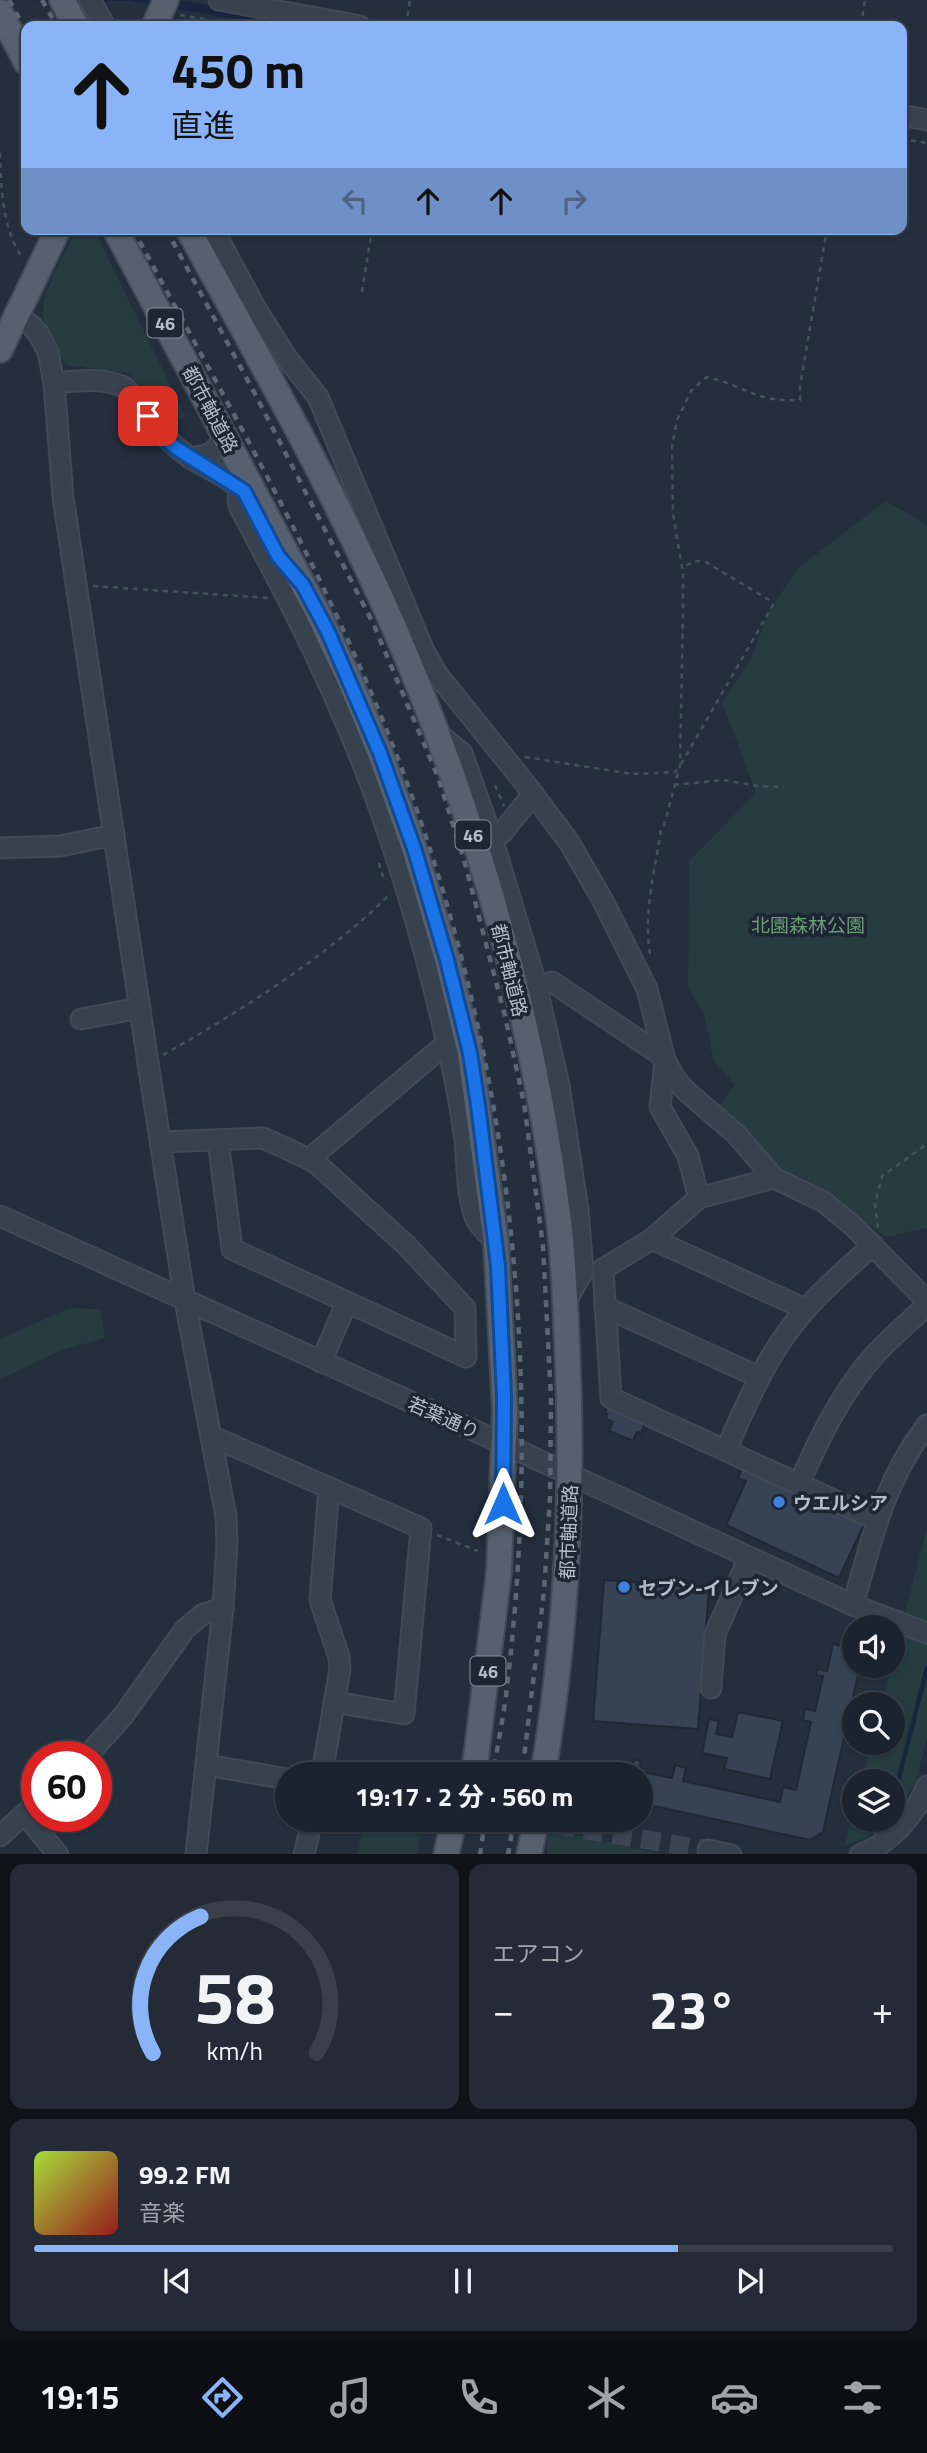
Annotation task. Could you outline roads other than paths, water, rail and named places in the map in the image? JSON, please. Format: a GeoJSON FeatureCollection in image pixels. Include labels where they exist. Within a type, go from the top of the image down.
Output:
{"type":"FeatureCollection","features":[{"type":"Feature","properties":{"kind":"main road"},"geometry":{"type":"LineString","coordinates":[[62,0],[73,21]]}},
{"type":"Feature","properties":{"kind":"main road"},"geometry":{"type":"LineString","coordinates":[[0,12],[21,52]]}},
{"type":"Feature","properties":{"kind":"main road"},"geometry":{"type":"LineString","coordinates":[[0,350],[55,235]]}},
{"type":"Feature","properties":{"kind":"main road","name":"都市軸道路"},"geometry":{"type":"LineString","coordinates":[[119,235],[219,424],[294,590],[318,613],[380,753],[435,913],[470,1053],[496,1242],[503,1360],[504,1444],[499,1571],[475,1762]]}},
{"type":"Feature","properties":{"kind":"main road","name":"都市軸道路"},"geometry":{"type":"LineString","coordinates":[[191,235],[274,386],[393,626],[437,733],[471,828],[526,1031],[544,1120],[559,1217],[571,1415],[568,1565],[558,1674],[545,1762]]}},
{"type":"Feature","properties":{"kind":"main road","name":"46"},"geometry":{"type":"LineString","coordinates":[[552,1762],[558,1674]]}},
{"type":"Feature","properties":{"kind":"main road"},"geometry":{"type":"LineString","coordinates":[[446,1854],[451,1832]]}},
{"type":"Feature","properties":{"kind":"main road"},"geometry":{"type":"LineString","coordinates":[[462,1854],[465,1832]]}},
{"type":"Feature","properties":{"kind":"main road"},"geometry":{"type":"LineString","coordinates":[[529,1854],[534,1832]]}},
{"type":"Feature","properties":{"kind":"main road"},"geometry":{"type":"LineString","coordinates":[[542,1854],[545,1832]]}},
{"type":"Feature","properties":{"kind":"street"},"geometry":{"type":"LineString","coordinates":[[219,0],[333,21]]}},
{"type":"Feature","properties":{"kind":"street"},"geometry":{"type":"LineString","coordinates":[[91,1],[102,21]]}},
{"type":"Feature","properties":{"kind":"street"},"geometry":{"type":"LineString","coordinates":[[907,117],[927,120]]}},
{"type":"Feature","properties":{"kind":"street"},"geometry":{"type":"LineString","coordinates":[[217,235],[256,309],[287,358],[318,397],[424,652],[438,674],[569,842],[602,899],[636,965],[652,1007],[664,1059],[674,1077],[686,1091],[736,1134],[774,1178],[824,1202],[855,1227],[876,1236],[927,1303],[873,1357],[850,1385],[818,1442],[799,1484]]}},
{"type":"Feature","properties":{"kind":"street"},"geometry":{"type":"LineString","coordinates":[[16,317],[30,324],[37,332],[48,352],[54,383],[63,497],[148,1063],[185,1301],[226,1516],[223,1608],[196,1854]]}},
{"type":"Feature","properties":{"kind":"street"},"geometry":{"type":"LineString","coordinates":[[54,383],[96,380],[124,387],[164,438],[190,458],[247,487]]}},
{"type":"Feature","properties":{"kind":"street"},"geometry":{"type":"LineString","coordinates":[[190,458],[204,456],[214,451],[221,443],[219,424]]}},
{"type":"Feature","properties":{"kind":"street"},"geometry":{"type":"LineString","coordinates":[[294,590],[306,636],[336,699],[364,768],[405,884],[447,1043],[464,1131],[474,1214],[482,1228],[496,1242]]}},
{"type":"Feature","properties":{"kind":"street"},"geometry":{"type":"LineString","coordinates":[[306,636],[318,613]]}},
{"type":"Feature","properties":{"kind":"street"},"geometry":{"type":"LineString","coordinates":[[437,733],[462,753],[492,838],[535,980],[559,1085],[578,1210],[583,1271],[565,1303]]}},
{"type":"Feature","properties":{"kind":"street"},"geometry":{"type":"LineString","coordinates":[[492,838],[502,833],[533,794]]}},
{"type":"Feature","properties":{"kind":"street"},"geometry":{"type":"LineString","coordinates":[[0,848],[60,846],[114,835]]}},
{"type":"Feature","properties":{"kind":"street"},"geometry":{"type":"LineString","coordinates":[[552,982],[664,1059]]}},
{"type":"Feature","properties":{"kind":"street"},"geometry":{"type":"LineString","coordinates":[[81,1019],[140,1009]]}},
{"type":"Feature","properties":{"kind":"street"},"geometry":{"type":"LineString","coordinates":[[309,1159],[447,1043]]}},
{"type":"Feature","properties":{"kind":"street"},"geometry":{"type":"LineString","coordinates":[[664,1059],[660,1107],[688,1156],[699,1198]]}},
{"type":"Feature","properties":{"kind":"street"},"geometry":{"type":"LineString","coordinates":[[161,1142],[263,1138],[317,1164],[406,1245],[465,1308],[466,1357],[232,1249],[218,1140]]}},
{"type":"Feature","properties":{"kind":"street"},"geometry":{"type":"LineString","coordinates":[[774,1178],[699,1198],[652,1240],[604,1269],[611,1398],[877,1520]]}},
{"type":"Feature","properties":{"kind":"street","name":"若葉通り"},"geometry":{"type":"LineString","coordinates":[[0,1216],[853,1605],[927,1633]]}},
{"type":"Feature","properties":{"kind":"street"},"geometry":{"type":"LineString","coordinates":[[726,1450],[759,1377],[805,1309],[876,1236]]}},
{"type":"Feature","properties":{"kind":"street"},"geometry":{"type":"LineString","coordinates":[[652,1240],[805,1309]]}},
{"type":"Feature","properties":{"kind":"street"},"geometry":{"type":"LineString","coordinates":[[321,1362],[347,1302]]}},
{"type":"Feature","properties":{"kind":"street"},"geometry":{"type":"LineString","coordinates":[[605,1307],[759,1377]]}},
{"type":"Feature","properties":{"kind":"street"},"geometry":{"type":"LineString","coordinates":[[853,1605],[877,1520],[897,1470],[927,1425]]}},
{"type":"Feature","properties":{"kind":"street"},"geometry":{"type":"LineString","coordinates":[[211,1436],[421,1528],[404,1714],[334,1702]]}},
{"type":"Feature","properties":{"kind":"street"},"geometry":{"type":"LineString","coordinates":[[324,1762],[340,1669],[339,1657],[320,1600],[329,1488]]}},
{"type":"Feature","properties":{"kind":"street"},"geometry":{"type":"LineString","coordinates":[[709,1679],[715,1634],[713,1624],[749,1558]]}},
{"type":"Feature","properties":{"kind":"street"},"geometry":{"type":"LineString","coordinates":[[100,1741],[122,1716],[193,1620],[211,1610],[223,1608]]}},
{"type":"Feature","properties":{"kind":"street"},"geometry":{"type":"LineString","coordinates":[[207,1765],[275,1777]]}},
{"type":"Feature","properties":{"kind":"street"},"geometry":{"type":"LineString","coordinates":[[860,1854],[890,1838],[908,1819],[926,1792]]}},
{"type":"Feature","properties":{"kind":"street"},"geometry":{"type":"LineString","coordinates":[[0,1836],[21,1817]]}},
{"type":"Feature","properties":{"kind":"street"},"geometry":{"type":"LineString","coordinates":[[45,1832],[58,1854]]}},
{"type":"Feature","properties":{"kind":"street"},"geometry":{"type":"LineString","coordinates":[[303,1854],[309,1832]]}},
{"type":"Feature","properties":{"kind":"street"},"geometry":{"type":"LineString","coordinates":[[708,1850],[731,1854]]}},
{"type":"Feature","properties":{"kind":"water"},"geometry":{"type":"Polygon","coordinates":[[[19,0],[177,0],[300,21],[247,21],[131,1],[19,0]]]}},
{"type":"Feature","properties":{"kind":"waterway"},"geometry":{"type":"LineString","coordinates":[[901,1769],[927,1668]]}},
{"type":"Feature","properties":{"kind":"tunnel"},"geometry":{"type":"LineString","coordinates":[[599,1832],[708,1850]]}},
{"type":"Feature","properties":{"kind":"railway"},"geometry":{"type":"LineString","coordinates":[[9,0],[21,22]]}},
{"type":"Feature","properties":{"kind":"railway"},"geometry":{"type":"LineString","coordinates":[[42,0],[54,21]]}},
{"type":"Feature","properties":{"kind":"railway"},"geometry":{"type":"LineString","coordinates":[[136,235],[262,466],[351,647],[378,709],[422,825],[458,943],[485,1063],[505,1185],[517,1308],[522,1431],[519,1554],[507,1690],[495,1762]]}},
{"type":"Feature","properties":{"kind":"railway"},"geometry":{"type":"LineString","coordinates":[[169,235],[373,623],[438,777],[463,856],[505,1016],[524,1103],[543,1246],[551,1397],[550,1498],[544,1591],[523,1762]]}},
{"type":"Feature","properties":{"kind":"railway"},"geometry":{"type":"LineString","coordinates":[[480,1854],[483,1832]]}},
{"type":"Feature","properties":{"kind":"railway"},"geometry":{"type":"LineString","coordinates":[[508,1854],[512,1832]]}},
{"type":"Feature","properties":{"kind":"place","name":"ウエルシア"},"geometry":{"type":"Point","coordinates":[779,1502]}},
{"type":"Feature","properties":{"kind":"place","name":"セブン-イレブン"},"geometry":{"type":"Point","coordinates":[624,1587]}},
{"type":"Feature","properties":{"kind":"park label","name":"北園森林公園"},"geometry":{"type":"Point","coordinates":[808,924]}}]}
